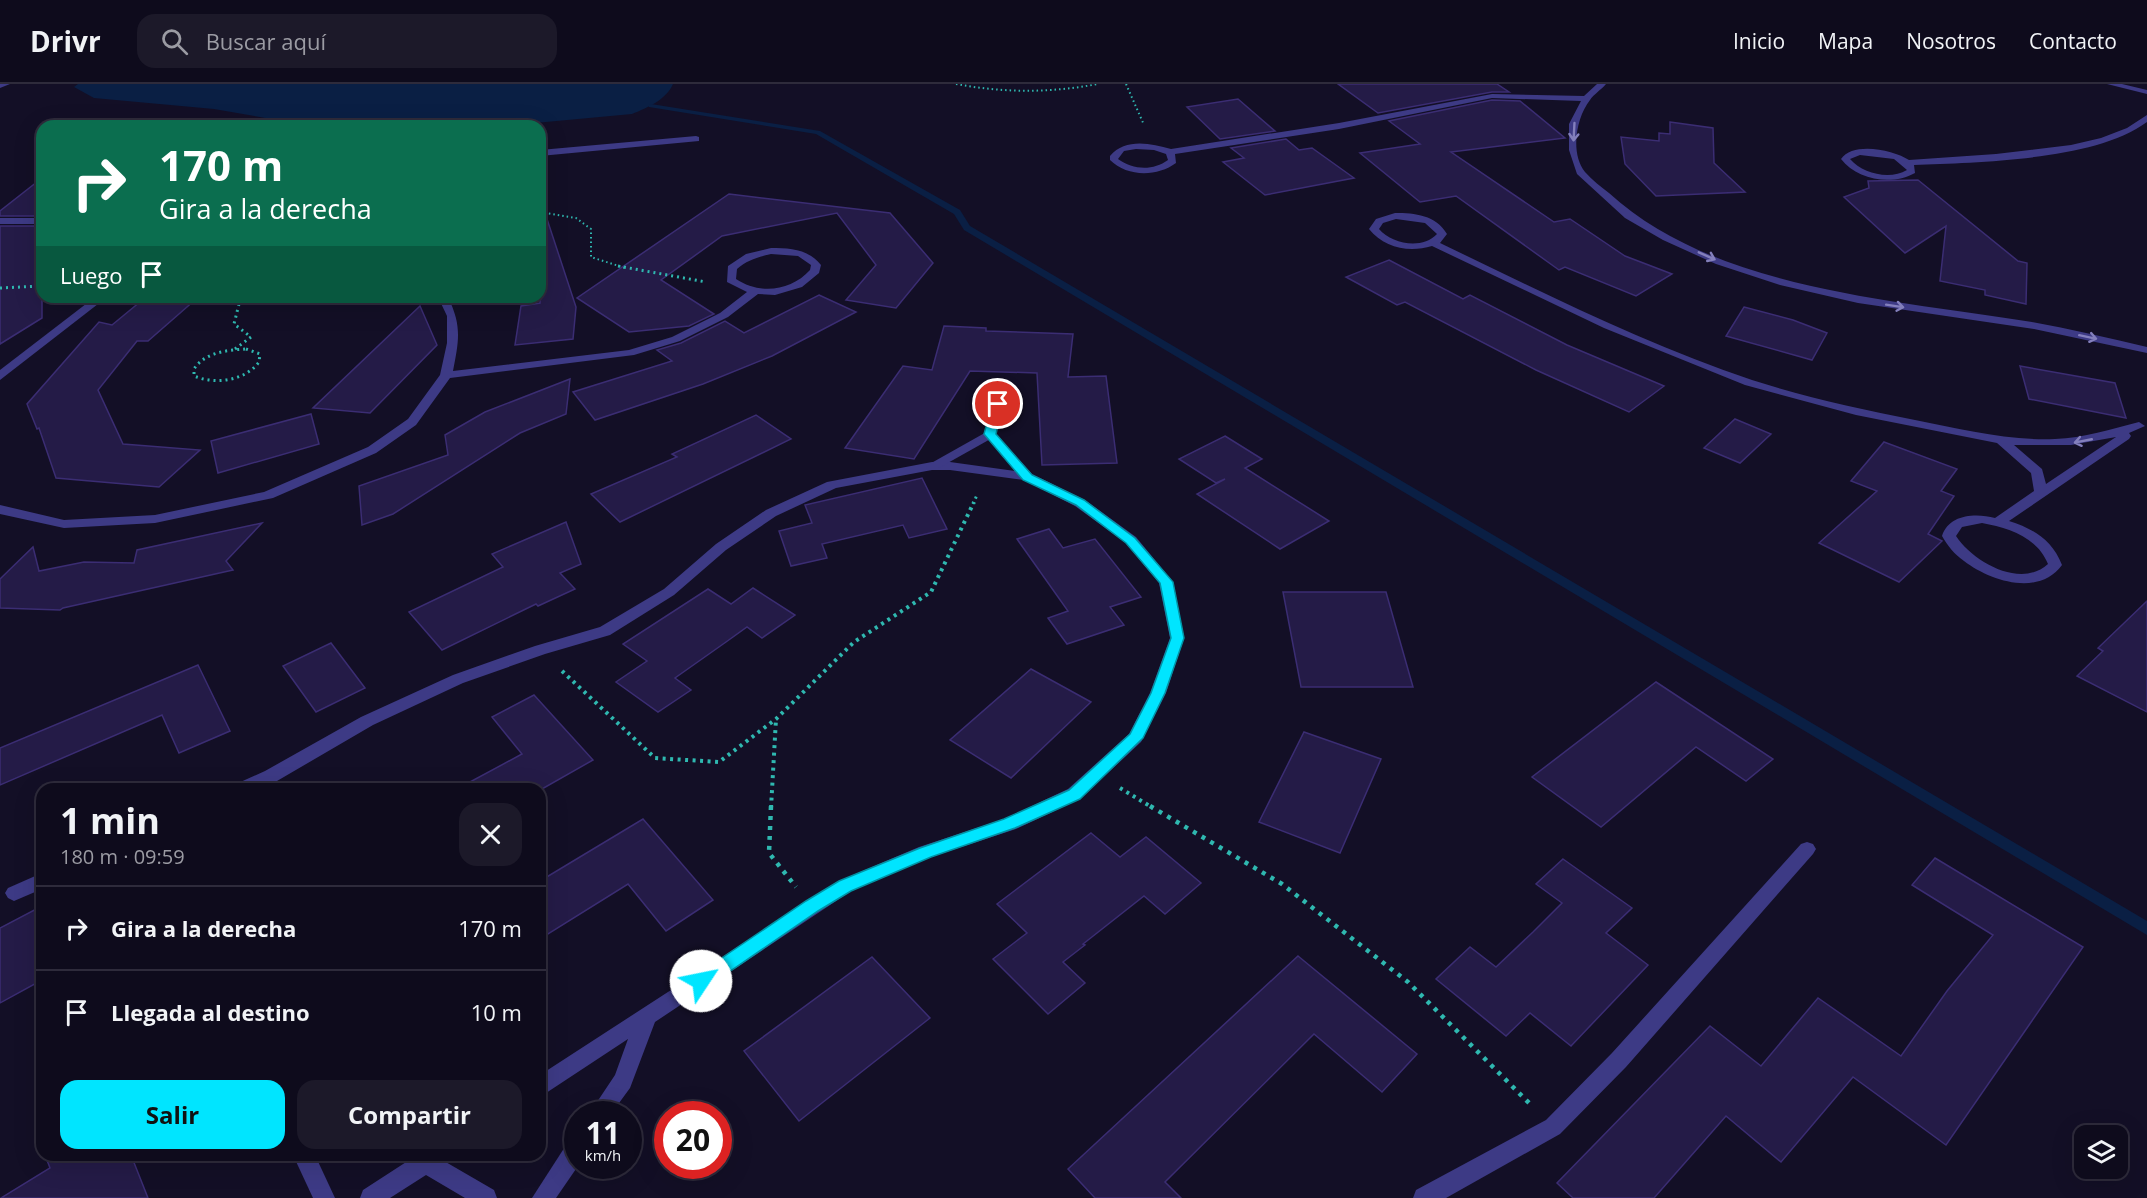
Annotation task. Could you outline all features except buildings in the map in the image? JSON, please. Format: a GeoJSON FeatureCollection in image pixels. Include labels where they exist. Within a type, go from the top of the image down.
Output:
{"type":"FeatureCollection","features":[{"type":"Feature","properties":{"kind":"street"},"geometry":{"type":"LineString","coordinates":[[0,86],[6,84]]}},
{"type":"Feature","properties":{"kind":"street"},"geometry":{"type":"LineString","coordinates":[[1602,84],[1586,99],[1573,124],[1573,150],[1580,172],[1628,216],[1667,238],[1720,262],[1784,283],[1858,300],[2034,326],[2147,350]]}},
{"type":"Feature","properties":{"kind":"street"},"geometry":{"type":"LineString","coordinates":[[2111,84],[2147,92]]}},
{"type":"Feature","properties":{"kind":"street"},"geometry":{"type":"LineString","coordinates":[[1170,152],[1173,161],[1169,165],[1154,170],[1133,169],[1114,160],[1114,156],[1121,149],[1136,146],[1155,147],[1170,152],[1339,126],[1492,96],[1586,99]]}},
{"type":"Feature","properties":{"kind":"street"},"geometry":{"type":"LineString","coordinates":[[1907,163],[1912,171],[1892,177],[1860,171],[1845,159],[1852,153],[1868,152],[1890,155],[1907,163],[1999,157],[2090,143],[2122,133],[2147,118]]}},
{"type":"Feature","properties":{"kind":"street"},"geometry":{"type":"LineString","coordinates":[[546,152],[696,140]]}},
{"type":"Feature","properties":{"kind":"street"},"geometry":{"type":"LineString","coordinates":[[1433,243],[1442,234],[1434,224],[1426,220],[1395,216],[1379,221],[1375,225],[1377,234],[1391,242],[1413,246],[1433,243],[1597,322],[1716,371],[1849,409],[2001,440],[2037,444],[2069,443],[2107,436],[2143,423]]}},
{"type":"Feature","properties":{"kind":"street"},"geometry":{"type":"LineString","coordinates":[[0,220],[19,222]]}},
{"type":"Feature","properties":{"kind":"street"},"geometry":{"type":"LineString","coordinates":[[0,227],[36,221]]}},
{"type":"Feature","properties":{"kind":"street"},"geometry":{"type":"LineString","coordinates":[[795,252],[805,255],[816,265],[811,277],[804,282],[781,290],[756,291],[737,285],[731,280],[732,268],[747,257],[758,253],[795,252]]}},
{"type":"Feature","properties":{"kind":"street"},"geometry":{"type":"LineString","coordinates":[[446,375],[630,353],[676,339],[724,315],[756,291]]}},
{"type":"Feature","properties":{"kind":"street"},"geometry":{"type":"LineString","coordinates":[[0,376],[94,303]]}},
{"type":"Feature","properties":{"kind":"street"},"geometry":{"type":"LineString","coordinates":[[0,509],[9,513],[64,524],[154,519],[268,495],[372,450],[412,422],[446,375],[453,343],[452,316],[446,303]]}},
{"type":"Feature","properties":{"kind":"street"},"geometry":{"type":"LineString","coordinates":[[932,466],[990,434],[998,404]]}},
{"type":"Feature","properties":{"kind":"street"},"geometry":{"type":"LineString","coordinates":[[1998,522],[2032,535],[2045,545],[2053,555],[2055,565],[2050,573],[2025,579],[1990,571],[1962,555],[1949,537],[1951,529],[1958,523],[1982,519],[1998,522],[2143,423]]}},
{"type":"Feature","properties":{"kind":"street"},"geometry":{"type":"LineString","coordinates":[[990,434],[1027,477]]}},
{"type":"Feature","properties":{"kind":"street"},"geometry":{"type":"LineString","coordinates":[[2001,440],[2037,472],[2041,492]]}},
{"type":"Feature","properties":{"kind":"street"},"geometry":{"type":"LineString","coordinates":[[255,783],[367,720],[458,679],[540,650],[605,631],[669,592],[721,547],[771,513],[832,484],[932,466],[988,470],[1027,477],[1080,502],[1131,540],[1166,582],[1178,638],[1158,693],[1135,738],[1074,794],[1010,824],[926,852],[845,886],[546,1083]]}},
{"type":"Feature","properties":{"kind":"street"},"geometry":{"type":"LineString","coordinates":[[1424,1198],[1553,1127],[1618,1060],[1807,849]]}},
{"type":"Feature","properties":{"kind":"street"},"geometry":{"type":"LineString","coordinates":[[14,893],[36,884]]}},
{"type":"Feature","properties":{"kind":"street"},"geometry":{"type":"LineString","coordinates":[[608,1101],[623,1081],[646,1019]]}},
{"type":"Feature","properties":{"kind":"street"},"geometry":{"type":"LineString","coordinates":[[307,1161],[324,1198]]}},
{"type":"Feature","properties":{"kind":"street"},"geometry":{"type":"LineString","coordinates":[[371,1198],[426,1161]]}},
{"type":"Feature","properties":{"kind":"street"},"geometry":{"type":"LineString","coordinates":[[434,1161],[486,1198]]}},
{"type":"Feature","properties":{"kind":"street"},"geometry":{"type":"LineString","coordinates":[[543,1198],[564,1167]]}},
{"type":"Feature","properties":{"kind":"path"},"geometry":{"type":"LineString","coordinates":[[956,84],[1024,91],[1054,90],[1098,84]]}},
{"type":"Feature","properties":{"kind":"path"},"geometry":{"type":"LineString","coordinates":[[1126,84],[1155,147]]}},
{"type":"Feature","properties":{"kind":"path"},"geometry":{"type":"LineString","coordinates":[[546,213],[576,218],[591,230],[591,257],[620,267],[687,280],[737,285]]}},
{"type":"Feature","properties":{"kind":"path"},"geometry":{"type":"LineString","coordinates":[[0,288],[36,286]]}},
{"type":"Feature","properties":{"kind":"path"},"geometry":{"type":"LineString","coordinates":[[235,349],[246,349],[260,354],[258,364],[245,374],[225,380],[206,381],[194,376],[196,366],[202,360],[235,349],[251,337],[234,324],[239,303]]}},
{"type":"Feature","properties":{"kind":"path"},"geometry":{"type":"LineString","coordinates":[[540,650],[655,758],[719,762],[776,719],[854,642],[931,592],[988,470]]}},
{"type":"Feature","properties":{"kind":"path"},"geometry":{"type":"LineString","coordinates":[[776,719],[769,853],[812,906]]}},
{"type":"Feature","properties":{"kind":"path"},"geometry":{"type":"LineString","coordinates":[[1096,774],[1291,891],[1408,982],[1553,1127]]}},
{"type":"Feature","properties":{"kind":"water"},"geometry":{"type":"Polygon","coordinates":[[[78,84],[673,84],[661,99],[632,114],[546,122],[546,120],[277,120],[214,109],[94,98],[74,87],[78,84]]]}},
{"type":"Feature","properties":{"kind":"waterway"},"geometry":{"type":"LineString","coordinates":[[651,106],[818,132],[957,212],[967,228],[2147,929]]}},
{"type":"Feature","properties":{"kind":"route"},"geometry":{"type":"LineString","coordinates":[[701,981],[845,886],[926,852],[1010,824],[1074,794],[1135,738],[1158,693],[1178,638],[1166,582],[1131,540],[1080,502],[1027,477],[990,434],[998,404]]}}]}
